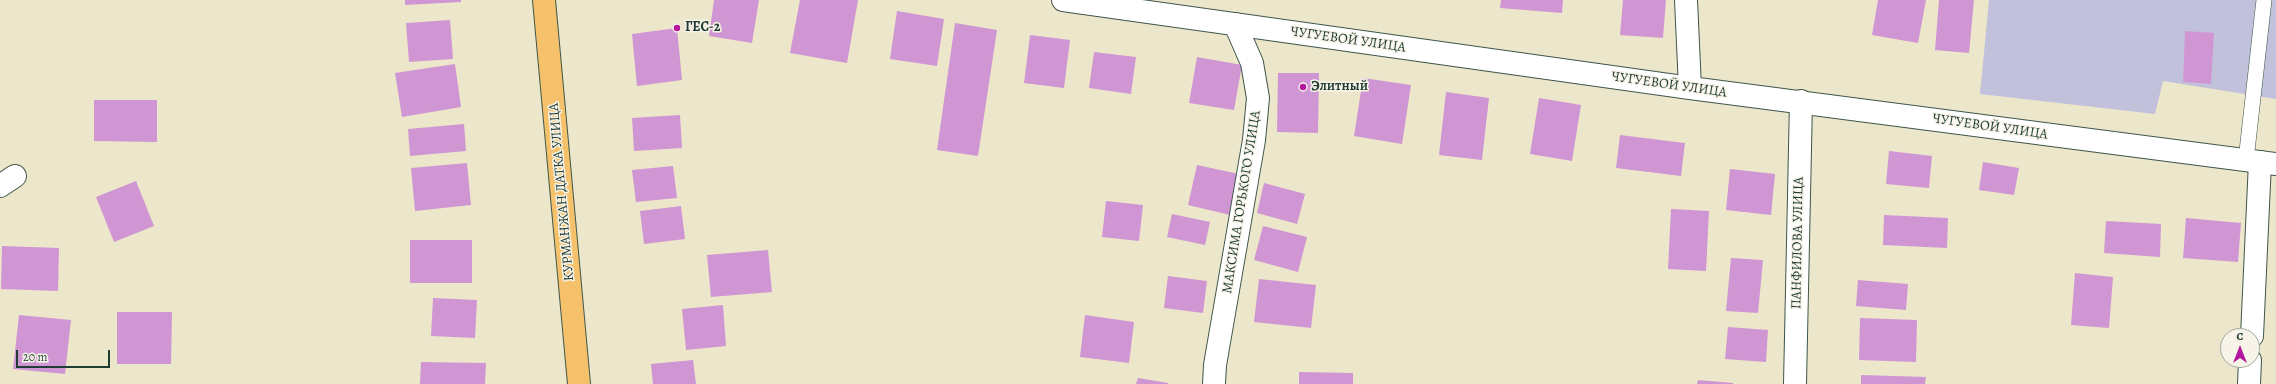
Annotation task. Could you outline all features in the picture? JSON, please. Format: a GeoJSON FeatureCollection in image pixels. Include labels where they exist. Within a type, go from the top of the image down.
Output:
{"type":"FeatureCollection","features":[{"type":"Feature","properties":{"kind":"main road","name":"КУРМАНЖАН ДАТКА УЛИЦА"},"geometry":{"type":"LineString","coordinates":[[544,0],[579,384]]}},
{"type":"Feature","properties":{"kind":"street","name":"ЧУГУЕВОЙ УЛИЦА"},"geometry":{"type":"LineString","coordinates":[[1063,0],[1690,88],[1801,101],[2261,162]]}},
{"type":"Feature","properties":{"kind":"street"},"geometry":{"type":"LineString","coordinates":[[1686,0],[1690,88]]}},
{"type":"Feature","properties":{"kind":"street","name":"МАКСИМА ГОРЬКОГО УЛИЦА"},"geometry":{"type":"LineString","coordinates":[[1214,384],[1215,366],[1254,140],[1258,98],[1252,63],[1235,24]]}},
{"type":"Feature","properties":{"kind":"street","name":"ПАНФИЛОВА УЛИЦА"},"geometry":{"type":"LineString","coordinates":[[1795,384],[1801,101]]}},
{"type":"Feature","properties":{"kind":"street"},"geometry":{"type":"LineString","coordinates":[[2252,328],[2261,162]]}},
{"type":"Feature","properties":{"kind":"street"},"geometry":{"type":"LineString","coordinates":[[2249,384],[2250,368]]}},
{"type":"Feature","properties":{"kind":"lane"},"geometry":{"type":"LineString","coordinates":[[2261,162],[2264,0]]}},
{"type":"Feature","properties":{"kind":"shaded area"},"geometry":{"type":"Polygon","coordinates":[[[1989,0],[2276,0],[2276,99],[2163,81],[2155,114],[1980,94],[1989,0]]]}},
{"type":"Feature","properties":{"kind":"building"},"geometry":{"type":"Polygon","coordinates":[[[405,0],[461,0],[461,2],[405,5],[405,0]]]}},
{"type":"Feature","properties":{"kind":"building"},"geometry":{"type":"Polygon","coordinates":[[[714,0],[759,0],[752,43],[709,36],[714,0]]]}},
{"type":"Feature","properties":{"kind":"building"},"geometry":{"type":"Polygon","coordinates":[[[800,0],[858,0],[847,63],[790,53],[800,0]]]}},
{"type":"Feature","properties":{"kind":"building"},"geometry":{"type":"Polygon","coordinates":[[[1501,0],[1563,0],[1562,13],[1500,8],[1501,0]]]}},
{"type":"Feature","properties":{"kind":"building"},"geometry":{"type":"Polygon","coordinates":[[[1623,0],[1666,0],[1663,38],[1620,35],[1623,0]]]}},
{"type":"Feature","properties":{"kind":"building"},"geometry":{"type":"Polygon","coordinates":[[[1878,0],[1926,0],[1918,43],[1872,35],[1878,0]]]}},
{"type":"Feature","properties":{"kind":"building"},"geometry":{"type":"Polygon","coordinates":[[[1939,0],[1974,0],[1969,53],[1935,50],[1939,0]]]}},
{"type":"Feature","properties":{"kind":"building"},"geometry":{"type":"Polygon","coordinates":[[[897,11],[944,19],[937,66],[890,59],[897,11]]]}},
{"type":"Feature","properties":{"kind":"building"},"geometry":{"type":"Polygon","coordinates":[[[450,20],[453,59],[409,62],[406,23],[450,20]]]}},
{"type":"Feature","properties":{"kind":"building"},"geometry":{"type":"Polygon","coordinates":[[[955,23],[997,30],[978,156],[937,150],[955,23]]]}},
{"type":"Feature","properties":{"kind":"building"},"geometry":{"type":"Polygon","coordinates":[[[677,28],[682,80],[637,86],[632,34],[677,28]]]}},
{"type":"Feature","properties":{"kind":"building"},"geometry":{"type":"Polygon","coordinates":[[[2185,31],[2214,33],[2211,84],[2183,82],[2185,31]]]}},
{"type":"Feature","properties":{"kind":"building"},"geometry":{"type":"Polygon","coordinates":[[[1030,35],[1070,40],[1064,88],[1024,83],[1030,35]]]}},
{"type":"Feature","properties":{"kind":"building"},"geometry":{"type":"Polygon","coordinates":[[[1094,52],[1136,57],[1131,94],[1089,88],[1094,52]]]}},
{"type":"Feature","properties":{"kind":"building"},"geometry":{"type":"Polygon","coordinates":[[[1197,57],[1242,65],[1234,110],[1189,103],[1197,57]]]}},
{"type":"Feature","properties":{"kind":"building"},"geometry":{"type":"Polygon","coordinates":[[[455,64],[461,107],[402,117],[395,73],[455,64]]]}},
{"type":"Feature","properties":{"kind":"building"},"geometry":{"type":"Polygon","coordinates":[[[1278,73],[1319,73],[1318,133],[1277,132],[1278,73]]]}},
{"type":"Feature","properties":{"kind":"building"},"geometry":{"type":"Polygon","coordinates":[[[1363,78],[1411,85],[1402,144],[1354,136],[1363,78]]]}},
{"type":"Feature","properties":{"kind":"building"},"geometry":{"type":"Polygon","coordinates":[[[1446,92],[1489,98],[1482,160],[1439,155],[1446,92]]]}},
{"type":"Feature","properties":{"kind":"building"},"geometry":{"type":"Polygon","coordinates":[[[1539,98],[1581,105],[1572,161],[1530,154],[1539,98]]]}},
{"type":"Feature","properties":{"kind":"building"},"geometry":{"type":"Polygon","coordinates":[[[94,100],[157,100],[157,142],[94,141],[94,100]]]}},
{"type":"Feature","properties":{"kind":"building"},"geometry":{"type":"Polygon","coordinates":[[[680,115],[682,148],[634,151],[632,118],[680,115]]]}},
{"type":"Feature","properties":{"kind":"building"},"geometry":{"type":"Polygon","coordinates":[[[464,124],[466,151],[410,156],[408,129],[464,124]]]}},
{"type":"Feature","properties":{"kind":"building"},"geometry":{"type":"Polygon","coordinates":[[[1620,135],[1685,143],[1681,176],[1616,168],[1620,135]]]}},
{"type":"Feature","properties":{"kind":"building"},"geometry":{"type":"Polygon","coordinates":[[[1889,151],[1932,156],[1929,188],[1886,184],[1889,151]]]}},
{"type":"Feature","properties":{"kind":"building"},"geometry":{"type":"Polygon","coordinates":[[[1983,162],[2019,168],[2014,195],[1979,190],[1983,162]]]}},
{"type":"Feature","properties":{"kind":"building"},"geometry":{"type":"Polygon","coordinates":[[[467,163],[471,205],[415,211],[411,168],[467,163]]]}},
{"type":"Feature","properties":{"kind":"building"},"geometry":{"type":"Polygon","coordinates":[[[1197,165],[1239,174],[1230,215],[1188,205],[1197,165]]]}},
{"type":"Feature","properties":{"kind":"building"},"geometry":{"type":"Polygon","coordinates":[[[673,166],[677,198],[636,202],[632,170],[673,166]]]}},
{"type":"Feature","properties":{"kind":"building"},"geometry":{"type":"Polygon","coordinates":[[[1730,169],[1775,174],[1771,215],[1726,210],[1730,169]]]}},
{"type":"Feature","properties":{"kind":"building"},"geometry":{"type":"Polygon","coordinates":[[[136,181],[154,226],[114,242],[96,197],[136,181]]]}},
{"type":"Feature","properties":{"kind":"building"},"geometry":{"type":"Polygon","coordinates":[[[1264,183],[1305,194],[1297,224],[1257,213],[1264,183]]]}},
{"type":"Feature","properties":{"kind":"building"},"geometry":{"type":"Polygon","coordinates":[[[1106,201],[1143,205],[1139,241],[1102,237],[1106,201]]]}},
{"type":"Feature","properties":{"kind":"building"},"geometry":{"type":"Polygon","coordinates":[[[681,206],[685,239],[644,244],[640,211],[681,206]]]}},
{"type":"Feature","properties":{"kind":"building"},"geometry":{"type":"Polygon","coordinates":[[[1671,209],[1709,211],[1706,271],[1668,269],[1671,209]]]}},
{"type":"Feature","properties":{"kind":"building"},"geometry":{"type":"Polygon","coordinates":[[[1172,214],[1210,222],[1205,245],[1167,237],[1172,214]]]}},
{"type":"Feature","properties":{"kind":"building"},"geometry":{"type":"Polygon","coordinates":[[[1884,215],[1948,218],[1947,248],[1883,245],[1884,215]]]}},
{"type":"Feature","properties":{"kind":"building"},"geometry":{"type":"Polygon","coordinates":[[[2186,218],[2241,223],[2238,262],[2183,258],[2186,218]]]}},
{"type":"Feature","properties":{"kind":"building"},"geometry":{"type":"Polygon","coordinates":[[[2106,221],[2161,224],[2160,257],[2104,253],[2106,221]]]}},
{"type":"Feature","properties":{"kind":"building"},"geometry":{"type":"Polygon","coordinates":[[[1263,226],[1307,237],[1298,272],[1254,260],[1263,226]]]}},
{"type":"Feature","properties":{"kind":"building"},"geometry":{"type":"Polygon","coordinates":[[[410,240],[472,240],[472,283],[410,283],[410,240]]]}},
{"type":"Feature","properties":{"kind":"building"},"geometry":{"type":"Polygon","coordinates":[[[2,246],[59,248],[58,291],[1,289],[2,246]]]}},
{"type":"Feature","properties":{"kind":"building"},"geometry":{"type":"Polygon","coordinates":[[[768,250],[772,292],[711,297],[707,255],[768,250]]]}},
{"type":"Feature","properties":{"kind":"building"},"geometry":{"type":"Polygon","coordinates":[[[1731,258],[1763,260],[1758,313],[1726,311],[1731,258]]]}},
{"type":"Feature","properties":{"kind":"building"},"geometry":{"type":"Polygon","coordinates":[[[2075,273],[2113,277],[2109,328],[2071,325],[2075,273]]]}},
{"type":"Feature","properties":{"kind":"building"},"geometry":{"type":"Polygon","coordinates":[[[1168,276],[1207,281],[1203,313],[1164,308],[1168,276]]]}},
{"type":"Feature","properties":{"kind":"building"},"geometry":{"type":"Polygon","coordinates":[[[1259,279],[1316,285],[1311,328],[1254,322],[1259,279]]]}},
{"type":"Feature","properties":{"kind":"building"},"geometry":{"type":"Polygon","coordinates":[[[1858,280],[1908,284],[1906,310],[1856,306],[1858,280]]]}},
{"type":"Feature","properties":{"kind":"building"},"geometry":{"type":"Polygon","coordinates":[[[433,298],[477,300],[475,338],[431,336],[433,298]]]}},
{"type":"Feature","properties":{"kind":"building"},"geometry":{"type":"Polygon","coordinates":[[[723,305],[726,346],[686,350],[682,309],[723,305]]]}},
{"type":"Feature","properties":{"kind":"building"},"geometry":{"type":"Polygon","coordinates":[[[117,312],[172,312],[171,364],[117,364],[117,312]]]}},
{"type":"Feature","properties":{"kind":"building"},"geometry":{"type":"Polygon","coordinates":[[[19,315],[71,320],[65,374],[13,369],[19,315]]]}},
{"type":"Feature","properties":{"kind":"building"},"geometry":{"type":"Polygon","coordinates":[[[1085,315],[1134,322],[1129,363],[1080,357],[1085,315]]]}},
{"type":"Feature","properties":{"kind":"building"},"geometry":{"type":"Polygon","coordinates":[[[1860,318],[1917,320],[1916,362],[1859,360],[1860,318]]]}},
{"type":"Feature","properties":{"kind":"building"},"geometry":{"type":"Polygon","coordinates":[[[1728,327],[1768,330],[1766,362],[1725,359],[1728,327]]]}},
{"type":"Feature","properties":{"kind":"building"},"geometry":{"type":"Polygon","coordinates":[[[693,360],[696,384],[653,384],[651,364],[693,360]]]}},
{"type":"Feature","properties":{"kind":"building"},"geometry":{"type":"Polygon","coordinates":[[[421,362],[486,363],[485,384],[420,384],[421,362]]]}},
{"type":"Feature","properties":{"kind":"building"},"geometry":{"type":"Polygon","coordinates":[[[1299,372],[1353,373],[1353,384],[1299,384],[1299,372]]]}},
{"type":"Feature","properties":{"kind":"building"},"geometry":{"type":"Polygon","coordinates":[[[1861,375],[1926,377],[1925,384],[1861,384],[1861,375]]]}},
{"type":"Feature","properties":{"kind":"building"},"geometry":{"type":"Polygon","coordinates":[[[1138,378],[1168,383],[1168,384],[1136,384],[1138,378]]]}},
{"type":"Feature","properties":{"kind":"building"},"geometry":{"type":"Polygon","coordinates":[[[1698,380],[1733,383],[1733,384],[1697,384],[1698,380]]]}},
{"type":"Feature","properties":{"kind":"place","name":"ГЕС-2"},"geometry":{"type":"Point","coordinates":[677,28]}},
{"type":"Feature","properties":{"kind":"place","name":"Элитный"},"geometry":{"type":"Point","coordinates":[1303,87]}}]}
